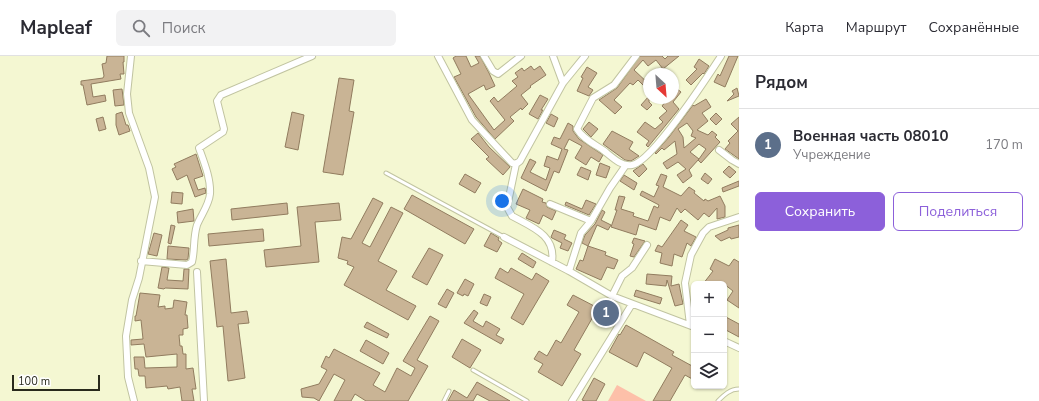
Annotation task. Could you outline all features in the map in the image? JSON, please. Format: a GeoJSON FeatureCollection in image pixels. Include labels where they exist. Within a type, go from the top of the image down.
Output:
{"type":"FeatureCollection","features":[{"type":"Feature","properties":{"kind":"street"},"geometry":{"type":"LineString","coordinates":[[130,56],[127,94],[129,113],[149,168],[155,197],[141,261],[139,278],[132,300],[126,336],[128,377],[134,401]]}},
{"type":"Feature","properties":{"kind":"street"},"geometry":{"type":"LineString","coordinates":[[141,261],[187,266],[192,262],[197,225],[209,200],[210,193],[199,148],[223,132],[224,129],[217,101],[218,97],[312,56]]}},
{"type":"Feature","properties":{"kind":"street"},"geometry":{"type":"LineString","coordinates":[[438,56],[472,120],[512,163],[516,164]]}},
{"type":"Feature","properties":{"kind":"street"},"geometry":{"type":"LineString","coordinates":[[484,56],[493,71],[498,74],[521,56]]}},
{"type":"Feature","properties":{"kind":"street"},"geometry":{"type":"LineString","coordinates":[[553,56],[563,82]]}},
{"type":"Feature","properties":{"kind":"street"},"geometry":{"type":"LineString","coordinates":[[552,262],[552,249],[546,237],[512,216],[507,207],[516,164],[520,161],[563,82],[585,56]]}},
{"type":"Feature","properties":{"kind":"street"},"geometry":{"type":"LineString","coordinates":[[636,56],[614,85],[593,98],[577,129],[587,139],[615,160],[626,165],[634,165],[642,161],[668,132],[721,56]]}},
{"type":"Feature","properties":{"kind":"street"},"geometry":{"type":"LineString","coordinates":[[720,150],[739,164]]}},
{"type":"Feature","properties":{"kind":"street"},"geometry":{"type":"LineString","coordinates":[[568,271],[581,233],[591,221],[610,188],[626,165]]}},
{"type":"Feature","properties":{"kind":"street"},"geometry":{"type":"LineString","coordinates":[[550,204],[591,221]]}},
{"type":"Feature","properties":{"kind":"street"},"geometry":{"type":"LineString","coordinates":[[691,320],[685,283],[691,255],[709,227],[739,217]]}},
{"type":"Feature","properties":{"kind":"street"},"geometry":{"type":"LineString","coordinates":[[504,237],[612,296],[691,326]]}},
{"type":"Feature","properties":{"kind":"street"},"geometry":{"type":"LineString","coordinates":[[612,296],[622,276],[632,268],[647,245]]}},
{"type":"Feature","properties":{"kind":"street"},"geometry":{"type":"LineString","coordinates":[[197,272],[204,401]]}},
{"type":"Feature","properties":{"kind":"street"},"geometry":{"type":"LineString","coordinates":[[572,401],[632,304]]}},
{"type":"Feature","properties":{"kind":"street"},"geometry":{"type":"LineString","coordinates":[[727,342],[739,348]]}},
{"type":"Feature","properties":{"kind":"lane"},"geometry":{"type":"LineString","coordinates":[[386,173],[504,237]]}},
{"type":"Feature","properties":{"kind":"lane"},"geometry":{"type":"LineString","coordinates":[[473,370],[527,401]]}},
{"type":"Feature","properties":{"kind":"lane"},"geometry":{"type":"LineString","coordinates":[[718,401],[726,393],[739,389]]}},
{"type":"Feature","properties":{"kind":"lane"},"geometry":{"type":"LineString","coordinates":[[444,401],[449,391]]}},
{"type":"Feature","properties":{"kind":"shaded area"},"geometry":{"type":"Polygon","coordinates":[[[617,385],[646,401],[608,401],[617,385]]]}},
{"type":"Feature","properties":{"kind":"building"},"geometry":{"type":"Polygon","coordinates":[[[107,56],[124,56],[124,74],[120,74],[121,79],[91,84],[93,97],[105,95],[106,101],[87,105],[81,81],[103,78],[102,64],[106,63],[107,56]]]}},
{"type":"Feature","properties":{"kind":"building"},"geometry":{"type":"Polygon","coordinates":[[[456,56],[466,56],[471,67],[479,63],[475,56],[480,56],[489,73],[495,86],[486,90],[484,85],[468,94],[494,130],[505,120],[490,101],[494,97],[498,102],[517,86],[512,81],[518,77],[515,73],[522,68],[524,71],[531,66],[534,70],[540,66],[546,75],[530,86],[531,87],[521,95],[528,104],[522,110],[521,108],[510,117],[514,121],[495,139],[476,117],[454,77],[461,74],[453,58],[456,56]]]}},
{"type":"Feature","properties":{"kind":"building"},"geometry":{"type":"Polygon","coordinates":[[[640,56],[662,56],[665,59],[668,56],[679,56],[664,68],[662,68],[656,60],[648,66],[643,60],[634,70],[643,78],[643,85],[638,80],[633,85],[630,83],[614,100],[622,107],[615,114],[599,100],[617,88],[640,56]]]}},
{"type":"Feature","properties":{"kind":"building"},"geometry":{"type":"Polygon","coordinates":[[[729,56],[738,56],[725,87],[714,82],[718,74],[720,76],[729,56]]]}},
{"type":"Feature","properties":{"kind":"building"},"geometry":{"type":"Polygon","coordinates":[[[699,59],[709,66],[704,74],[703,73],[691,85],[686,80],[697,69],[694,67],[699,59]]]}},
{"type":"Feature","properties":{"kind":"building"},"geometry":{"type":"Polygon","coordinates":[[[587,67],[597,73],[588,87],[593,90],[589,96],[577,91],[583,78],[581,77],[587,67]]]}},
{"type":"Feature","properties":{"kind":"building"},"geometry":{"type":"Polygon","coordinates":[[[339,78],[354,80],[349,111],[354,112],[343,175],[323,172],[339,78]]]}},
{"type":"Feature","properties":{"kind":"building"},"geometry":{"type":"Polygon","coordinates":[[[737,88],[739,96],[727,101],[734,94],[732,91],[737,88]]]}},
{"type":"Feature","properties":{"kind":"building"},"geometry":{"type":"Polygon","coordinates":[[[122,89],[124,105],[115,106],[113,90],[122,89]]]}},
{"type":"Feature","properties":{"kind":"building"},"geometry":{"type":"Polygon","coordinates":[[[540,95],[548,99],[541,110],[543,110],[538,119],[529,114],[540,95]]]}},
{"type":"Feature","properties":{"kind":"building"},"geometry":{"type":"Polygon","coordinates":[[[706,99],[711,107],[702,113],[708,121],[697,130],[708,135],[712,131],[717,135],[715,137],[720,142],[701,163],[698,160],[689,170],[692,176],[683,183],[677,175],[686,169],[678,162],[667,169],[663,163],[677,154],[675,141],[664,150],[662,148],[656,154],[655,153],[693,105],[694,106],[706,99]],[[687,123],[678,129],[683,137],[684,148],[696,138],[691,136],[693,131],[687,123]],[[699,144],[690,152],[699,159],[706,149],[699,144]]]}},
{"type":"Feature","properties":{"kind":"building"},"geometry":{"type":"Polygon","coordinates":[[[643,103],[643,104],[652,105],[647,110],[641,105],[643,103]]]}},
{"type":"Feature","properties":{"kind":"building"},"geometry":{"type":"Polygon","coordinates":[[[664,104],[675,104],[679,109],[648,147],[646,145],[649,141],[637,132],[645,122],[655,129],[663,122],[659,118],[667,111],[662,106],[664,104]]]}},
{"type":"Feature","properties":{"kind":"building"},"geometry":{"type":"Polygon","coordinates":[[[122,112],[126,125],[128,125],[130,131],[119,135],[116,125],[116,114],[122,112]]]}},
{"type":"Feature","properties":{"kind":"building"},"geometry":{"type":"Polygon","coordinates":[[[292,112],[304,115],[298,150],[285,147],[292,112]]]}},
{"type":"Feature","properties":{"kind":"building"},"geometry":{"type":"Polygon","coordinates":[[[716,113],[722,119],[716,125],[710,119],[716,113]]]}},
{"type":"Feature","properties":{"kind":"building"},"geometry":{"type":"Polygon","coordinates":[[[551,114],[558,118],[554,127],[546,123],[551,114]]]}},
{"type":"Feature","properties":{"kind":"building"},"geometry":{"type":"Polygon","coordinates":[[[103,117],[106,129],[99,131],[96,119],[103,117]]]}},
{"type":"Feature","properties":{"kind":"building"},"geometry":{"type":"Polygon","coordinates":[[[739,117],[739,159],[725,149],[730,143],[728,141],[738,131],[731,124],[739,117]]]}},
{"type":"Feature","properties":{"kind":"building"},"geometry":{"type":"Polygon","coordinates":[[[589,122],[598,129],[591,137],[583,129],[589,122]]]}},
{"type":"Feature","properties":{"kind":"building"},"geometry":{"type":"Polygon","coordinates":[[[568,123],[573,126],[573,131],[579,139],[603,155],[599,162],[591,157],[586,165],[575,158],[582,146],[569,139],[564,149],[568,150],[559,173],[554,171],[546,191],[521,178],[530,159],[536,162],[530,172],[546,180],[550,168],[544,166],[547,156],[558,160],[562,149],[551,144],[554,137],[560,139],[568,123]]]}},
{"type":"Feature","properties":{"kind":"building"},"geometry":{"type":"Polygon","coordinates":[[[612,131],[633,142],[629,149],[639,156],[631,161],[625,160],[603,144],[612,131]]]}},
{"type":"Feature","properties":{"kind":"building"},"geometry":{"type":"Polygon","coordinates":[[[478,133],[489,147],[510,167],[503,175],[486,159],[489,157],[471,139],[478,133]]]}},
{"type":"Feature","properties":{"kind":"building"},"geometry":{"type":"Polygon","coordinates":[[[196,154],[203,176],[194,179],[198,190],[205,188],[206,193],[195,197],[187,175],[177,180],[172,169],[176,167],[174,164],[196,154]]]}},
{"type":"Feature","properties":{"kind":"building"},"geometry":{"type":"Polygon","coordinates":[[[600,163],[610,167],[606,178],[596,175],[600,163]]]}},
{"type":"Feature","properties":{"kind":"building"},"geometry":{"type":"Polygon","coordinates":[[[643,164],[647,169],[639,177],[633,171],[643,164]]]}},
{"type":"Feature","properties":{"kind":"building"},"geometry":{"type":"Polygon","coordinates":[[[729,166],[736,172],[730,178],[723,172],[729,166]]]}},
{"type":"Feature","properties":{"kind":"building"},"geometry":{"type":"Polygon","coordinates":[[[581,167],[591,171],[588,180],[577,175],[581,167]]]}},
{"type":"Feature","properties":{"kind":"building"},"geometry":{"type":"Polygon","coordinates":[[[705,173],[712,179],[708,184],[701,179],[705,173]]]}},
{"type":"Feature","properties":{"kind":"building"},"geometry":{"type":"Polygon","coordinates":[[[465,174],[481,183],[475,193],[459,184],[465,174]]]}},
{"type":"Feature","properties":{"kind":"building"},"geometry":{"type":"Polygon","coordinates":[[[661,174],[667,176],[663,187],[681,196],[689,187],[704,201],[705,199],[708,201],[720,196],[725,206],[725,217],[717,219],[717,208],[709,217],[704,213],[698,220],[685,209],[681,213],[677,208],[670,221],[660,217],[656,230],[639,224],[636,235],[611,227],[617,210],[615,210],[619,196],[625,197],[621,209],[634,213],[633,216],[648,221],[654,206],[658,208],[659,205],[640,195],[642,191],[654,197],[659,186],[656,185],[661,174]]]}},
{"type":"Feature","properties":{"kind":"building"},"geometry":{"type":"Polygon","coordinates":[[[624,175],[637,183],[634,190],[620,181],[624,175]]]}},
{"type":"Feature","properties":{"kind":"building"},"geometry":{"type":"Polygon","coordinates":[[[739,181],[739,186],[723,192],[722,188],[739,181]]]}},
{"type":"Feature","properties":{"kind":"building"},"geometry":{"type":"Polygon","coordinates":[[[523,189],[543,199],[542,202],[546,203],[547,207],[556,211],[552,220],[543,215],[539,224],[526,218],[530,210],[516,204],[523,189]]]}},
{"type":"Feature","properties":{"kind":"building"},"geometry":{"type":"Polygon","coordinates":[[[172,192],[183,193],[182,204],[171,203],[172,192]]]}},
{"type":"Feature","properties":{"kind":"building"},"geometry":{"type":"Polygon","coordinates":[[[412,195],[474,229],[465,244],[404,209],[412,195]]]}},
{"type":"Feature","properties":{"kind":"building"},"geometry":{"type":"Polygon","coordinates":[[[373,198],[383,203],[362,243],[370,247],[391,207],[403,213],[378,261],[397,271],[386,290],[416,306],[408,320],[344,285],[354,267],[347,264],[348,261],[338,258],[342,237],[351,239],[373,198]]]}},
{"type":"Feature","properties":{"kind":"building"},"geometry":{"type":"Polygon","coordinates":[[[586,200],[596,204],[589,215],[565,205],[566,202],[582,209],[586,200]]]}},
{"type":"Feature","properties":{"kind":"building"},"geometry":{"type":"Polygon","coordinates":[[[287,203],[288,214],[232,220],[231,209],[287,203]]]}},
{"type":"Feature","properties":{"kind":"building"},"geometry":{"type":"Polygon","coordinates":[[[339,203],[341,220],[315,222],[319,262],[266,267],[264,250],[301,246],[297,207],[339,203]]]}},
{"type":"Feature","properties":{"kind":"building"},"geometry":{"type":"Polygon","coordinates":[[[193,209],[194,221],[178,223],[177,212],[193,209]]]}},
{"type":"Feature","properties":{"kind":"building"},"geometry":{"type":"Polygon","coordinates":[[[602,210],[605,212],[601,220],[611,225],[608,230],[597,225],[588,246],[582,243],[585,235],[595,224],[602,210]]]}},
{"type":"Feature","properties":{"kind":"building"},"geometry":{"type":"Polygon","coordinates":[[[681,220],[688,225],[684,231],[696,237],[691,246],[687,243],[682,257],[674,254],[672,266],[660,263],[662,253],[655,251],[658,245],[662,247],[681,220]]]}},
{"type":"Feature","properties":{"kind":"building"},"geometry":{"type":"Polygon","coordinates":[[[171,225],[175,226],[171,244],[168,243],[171,225]]]}},
{"type":"Feature","properties":{"kind":"building"},"geometry":{"type":"Polygon","coordinates":[[[739,225],[739,237],[731,239],[730,237],[721,241],[715,236],[728,230],[728,228],[739,225]]]}},
{"type":"Feature","properties":{"kind":"building"},"geometry":{"type":"Polygon","coordinates":[[[263,229],[264,241],[209,246],[208,234],[263,229]]]}},
{"type":"Feature","properties":{"kind":"building"},"geometry":{"type":"Polygon","coordinates":[[[554,230],[566,235],[564,239],[572,243],[568,251],[560,248],[562,243],[551,237],[554,230]]]}},
{"type":"Feature","properties":{"kind":"building"},"geometry":{"type":"Polygon","coordinates":[[[154,233],[162,235],[157,256],[148,254],[154,233]]]}},
{"type":"Feature","properties":{"kind":"building"},"geometry":{"type":"Polygon","coordinates":[[[491,233],[499,238],[498,240],[502,243],[497,252],[484,246],[491,233]]]}},
{"type":"Feature","properties":{"kind":"building"},"geometry":{"type":"Polygon","coordinates":[[[634,238],[645,241],[634,257],[630,256],[634,244],[632,243],[634,238]]]}},
{"type":"Feature","properties":{"kind":"building"},"geometry":{"type":"Polygon","coordinates":[[[168,246],[189,248],[188,259],[167,259],[168,246]]]}},
{"type":"Feature","properties":{"kind":"building"},"geometry":{"type":"Polygon","coordinates":[[[588,246],[606,252],[605,255],[618,260],[614,269],[607,267],[601,280],[576,269],[580,260],[583,261],[588,246]]]}},
{"type":"Feature","properties":{"kind":"building"},"geometry":{"type":"Polygon","coordinates":[[[429,248],[443,255],[427,285],[412,277],[429,248]]]}},
{"type":"Feature","properties":{"kind":"building"},"geometry":{"type":"Polygon","coordinates":[[[522,253],[536,262],[533,268],[518,259],[522,253]]]}},
{"type":"Feature","properties":{"kind":"building"},"geometry":{"type":"Polygon","coordinates":[[[226,259],[231,313],[247,311],[249,323],[238,324],[245,378],[228,381],[223,326],[217,327],[210,261],[226,259]]]}},
{"type":"Feature","properties":{"kind":"building"},"geometry":{"type":"Polygon","coordinates":[[[715,259],[729,266],[734,259],[739,262],[739,308],[727,300],[733,291],[727,286],[727,281],[705,281],[713,271],[710,269],[715,259]]]}},
{"type":"Feature","properties":{"kind":"building"},"geometry":{"type":"Polygon","coordinates":[[[162,267],[169,268],[167,280],[183,281],[184,269],[189,269],[188,289],[158,288],[162,267]]]}},
{"type":"Feature","properties":{"kind":"building"},"geometry":{"type":"Polygon","coordinates":[[[500,268],[508,273],[511,268],[532,280],[536,273],[549,281],[523,325],[511,318],[524,294],[495,278],[500,268]]]}},
{"type":"Feature","properties":{"kind":"building"},"geometry":{"type":"Polygon","coordinates":[[[647,274],[672,276],[671,286],[679,284],[683,304],[675,306],[667,280],[666,286],[646,284],[647,274]]]}},
{"type":"Feature","properties":{"kind":"building"},"geometry":{"type":"Polygon","coordinates":[[[465,279],[474,284],[468,296],[464,294],[463,296],[457,293],[465,279]]]}},
{"type":"Feature","properties":{"kind":"building"},"geometry":{"type":"Polygon","coordinates":[[[447,289],[454,293],[446,308],[438,304],[447,289]]]}},
{"type":"Feature","properties":{"kind":"building"},"geometry":{"type":"Polygon","coordinates":[[[636,290],[662,298],[660,304],[634,296],[636,290]]]}},
{"type":"Feature","properties":{"kind":"building"},"geometry":{"type":"Polygon","coordinates":[[[140,293],[160,295],[158,307],[165,306],[165,309],[173,308],[174,300],[187,302],[185,315],[187,315],[188,328],[183,329],[183,335],[179,335],[180,346],[182,346],[183,354],[186,354],[186,369],[193,368],[196,389],[192,389],[194,401],[182,401],[180,387],[168,389],[167,386],[146,388],[145,376],[139,376],[138,369],[135,369],[134,357],[144,357],[145,368],[177,367],[177,354],[146,357],[144,344],[131,345],[131,340],[143,339],[141,320],[135,321],[140,293]]]}},
{"type":"Feature","properties":{"kind":"building"},"geometry":{"type":"Polygon","coordinates":[[[484,294],[491,297],[487,306],[480,303],[484,294]]]}},
{"type":"Feature","properties":{"kind":"building"},"geometry":{"type":"Polygon","coordinates":[[[573,295],[598,308],[574,350],[581,354],[562,386],[538,372],[543,364],[534,359],[539,351],[547,356],[556,340],[561,343],[579,312],[567,305],[573,295]]]}},
{"type":"Feature","properties":{"kind":"building"},"geometry":{"type":"Polygon","coordinates":[[[474,310],[478,313],[473,321],[483,327],[486,321],[500,329],[496,335],[504,339],[501,344],[464,323],[474,310]]]}},
{"type":"Feature","properties":{"kind":"building"},"geometry":{"type":"Polygon","coordinates":[[[430,316],[439,321],[417,360],[428,366],[408,401],[366,401],[355,394],[351,401],[334,401],[345,380],[334,374],[319,401],[314,398],[302,397],[301,389],[319,384],[327,370],[321,367],[326,356],[329,358],[334,349],[380,373],[373,385],[385,392],[397,368],[411,376],[415,368],[403,361],[430,316]]]}},
{"type":"Feature","properties":{"kind":"building"},"geometry":{"type":"Polygon","coordinates":[[[727,318],[739,324],[739,337],[727,331],[727,318]]]}},
{"type":"Feature","properties":{"kind":"building"},"geometry":{"type":"Polygon","coordinates":[[[367,322],[389,334],[387,338],[364,327],[367,322]]]}},
{"type":"Feature","properties":{"kind":"building"},"geometry":{"type":"Polygon","coordinates":[[[626,325],[674,352],[672,355],[691,365],[691,378],[685,375],[670,401],[653,401],[672,368],[644,352],[637,367],[609,352],[619,334],[620,335],[626,325]]]}},
{"type":"Feature","properties":{"kind":"building"},"geometry":{"type":"Polygon","coordinates":[[[462,339],[481,350],[470,368],[452,357],[462,339]]]}},
{"type":"Feature","properties":{"kind":"building"},"geometry":{"type":"Polygon","coordinates":[[[366,340],[389,353],[383,364],[360,351],[366,340]]]}},
{"type":"Feature","properties":{"kind":"building"},"geometry":{"type":"Polygon","coordinates":[[[594,378],[605,384],[596,401],[582,400],[594,378]]]}},
{"type":"Feature","properties":{"kind":"building"},"geometry":{"type":"Polygon","coordinates":[[[477,382],[510,401],[490,401],[477,394],[473,401],[448,401],[454,390],[467,398],[477,382]]]}},
{"type":"Feature","properties":{"kind":"place","name":"Военная часть 08010"},"geometry":{"type":"Point","coordinates":[606,313]}}]}
